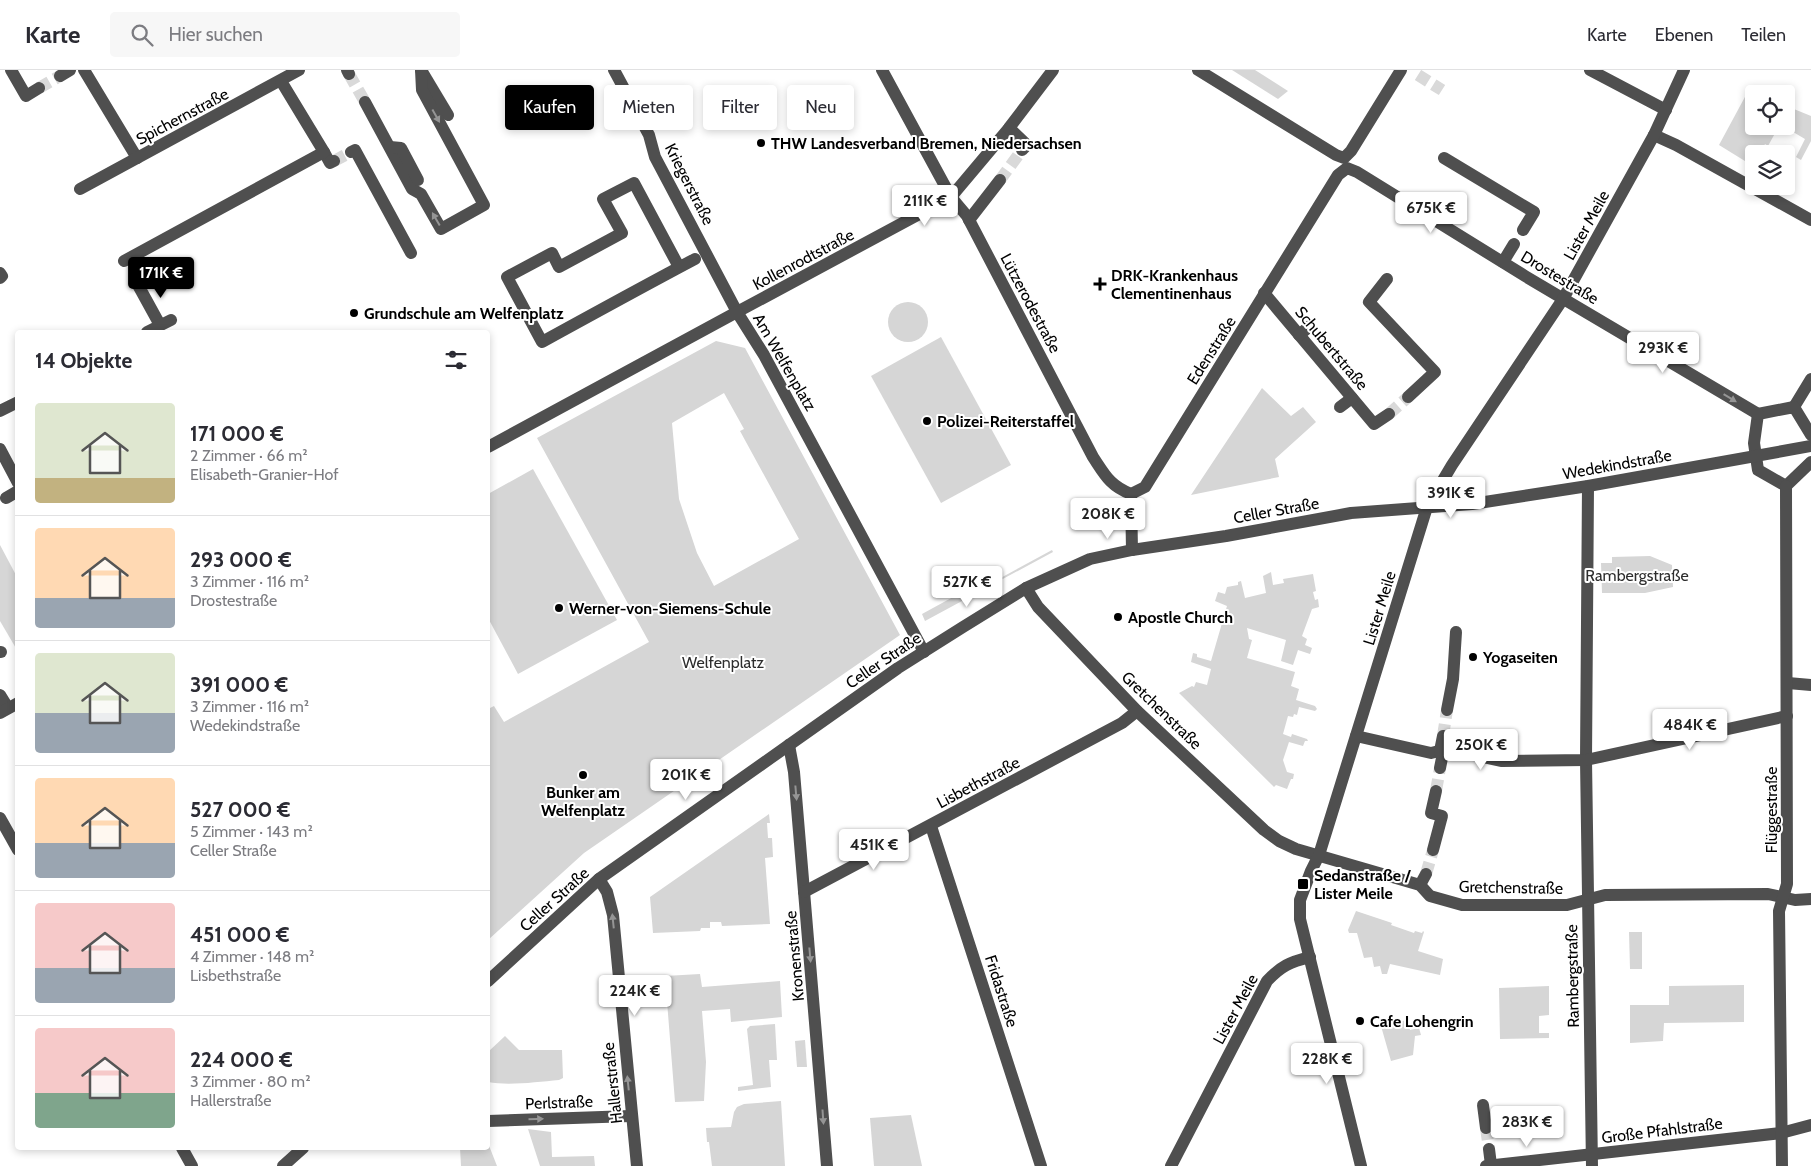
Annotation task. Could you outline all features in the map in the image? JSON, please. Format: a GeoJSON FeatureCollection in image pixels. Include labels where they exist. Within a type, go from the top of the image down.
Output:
{"type":"FeatureCollection","features":[{"type":"Feature","properties":{"kind":"street"},"geometry":{"type":"LineString","coordinates":[[10,70],[26,96],[39,88]]}},
{"type":"Feature","properties":{"kind":"street"},"geometry":{"type":"LineString","coordinates":[[84,70],[137,158]]}},
{"type":"Feature","properties":{"kind":"street","name":"Spichernstraße"},"geometry":{"type":"LineString","coordinates":[[80,189],[282,80],[297,70]]}},
{"type":"Feature","properties":{"kind":"street"},"geometry":{"type":"LineString","coordinates":[[421,70],[448,115]]}},
{"type":"Feature","properties":{"kind":"street"},"geometry":{"type":"LineString","coordinates":[[365,102],[412,189],[421,194],[441,229],[484,205],[422,90],[421,70]]}},
{"type":"Feature","properties":{"kind":"street","name":"Kriegerstraße"},"geometry":{"type":"LineString","coordinates":[[614,70],[649,135],[656,157],[737,312]]}},
{"type":"Feature","properties":{"kind":"street","name":"Lützerodestraße"},"geometry":{"type":"LineString","coordinates":[[882,70],[951,197],[969,220],[1093,457],[1109,481],[1120,490],[1131,494]]}},
{"type":"Feature","properties":{"kind":"street","name":"Kollenrodtstraße"},"geometry":{"type":"LineString","coordinates":[[737,312],[951,197],[1009,128],[1053,70]]}},
{"type":"Feature","properties":{"kind":"street","name":"Drostestraße"},"geometry":{"type":"LineString","coordinates":[[1198,70],[1336,155],[1356,172],[1563,299],[1758,414]]}},
{"type":"Feature","properties":{"kind":"street","name":"Edenstraße"},"geometry":{"type":"LineString","coordinates":[[1131,494],[1145,487],[1401,70]]}},
{"type":"Feature","properties":{"kind":"street"},"geometry":{"type":"LineString","coordinates":[[1590,70],[1666,110]]}},
{"type":"Feature","properties":{"kind":"street","name":"Lister Meile"},"geometry":{"type":"LineString","coordinates":[[1172,1166],[1266,981],[1278,969],[1297,960],[1310,957],[1300,919],[1300,900],[1317,861],[1427,507],[1452,465],[1563,299],[1654,136],[1684,70]]}},
{"type":"Feature","properties":{"kind":"street"},"geometry":{"type":"LineString","coordinates":[[282,80],[330,163],[334,162]]}},
{"type":"Feature","properties":{"kind":"street"},"geometry":{"type":"LineString","coordinates":[[1009,128],[1027,145],[1022,150]]}},
{"type":"Feature","properties":{"kind":"street"},"geometry":{"type":"LineString","coordinates":[[1654,136],[1676,145],[1811,220]]}},
{"type":"Feature","properties":{"kind":"street"},"geometry":{"type":"LineString","coordinates":[[390,146],[401,148],[418,180]]}},
{"type":"Feature","properties":{"kind":"street"},"geometry":{"type":"LineString","coordinates":[[351,152],[355,150],[411,253]]}},
{"type":"Feature","properties":{"kind":"street"},"geometry":{"type":"LineString","coordinates":[[124,261],[324,152]]}},
{"type":"Feature","properties":{"kind":"street"},"geometry":{"type":"LineString","coordinates":[[1444,158],[1534,212],[1523,230]]}},
{"type":"Feature","properties":{"kind":"street"},"geometry":{"type":"LineString","coordinates":[[969,220],[1000,180]]}},
{"type":"Feature","properties":{"kind":"street"},"geometry":{"type":"LineString","coordinates":[[680,267],[634,183],[603,199],[622,233],[559,267],[552,253],[507,277],[542,342],[695,259]]}},
{"type":"Feature","properties":{"kind":"street"},"geometry":{"type":"LineString","coordinates":[[1503,262],[1514,244]]}},
{"type":"Feature","properties":{"kind":"street"},"geometry":{"type":"LineString","coordinates":[[0,273],[2,276],[0,278]]}},
{"type":"Feature","properties":{"kind":"street"},"geometry":{"type":"LineString","coordinates":[[1387,279],[1369,302],[1435,372],[1408,397]]}},
{"type":"Feature","properties":{"kind":"street"},"geometry":{"type":"LineString","coordinates":[[138,285],[165,323],[151,330]]}},
{"type":"Feature","properties":{"kind":"street","name":"Schubertstraße"},"geometry":{"type":"LineString","coordinates":[[1264,293],[1374,424],[1389,414]]}},
{"type":"Feature","properties":{"kind":"street","name":"Am Welfenplatz"},"geometry":{"type":"LineString","coordinates":[[490,446],[737,312],[764,355],[924,652]]}},
{"type":"Feature","properties":{"kind":"street"},"geometry":{"type":"LineString","coordinates":[[1299,335],[1310,326]]}},
{"type":"Feature","properties":{"kind":"street"},"geometry":{"type":"LineString","coordinates":[[1811,379],[1794,406],[1758,414],[1754,443],[1758,470],[1786,486],[1811,462]]}},
{"type":"Feature","properties":{"kind":"street"},"geometry":{"type":"LineString","coordinates":[[1340,407],[1352,398]]}},
{"type":"Feature","properties":{"kind":"street"},"geometry":{"type":"LineString","coordinates":[[0,411],[15,404]]}},
{"type":"Feature","properties":{"kind":"street"},"geometry":{"type":"LineString","coordinates":[[1794,406],[1811,436]]}},
{"type":"Feature","properties":{"kind":"street","name":"Wedekindstraße"},"geometry":{"type":"LineString","coordinates":[[1427,507],[1472,504],[1588,486],[1811,446]]}},
{"type":"Feature","properties":{"kind":"street"},"geometry":{"type":"LineString","coordinates":[[0,449],[15,477]]}},
{"type":"Feature","properties":{"kind":"street","name":"Rambergstraße"},"geometry":{"type":"LineString","coordinates":[[1588,486],[1586,760],[1592,1160]]}},
{"type":"Feature","properties":{"kind":"street","name":"Flüggestraße"},"geometry":{"type":"LineString","coordinates":[[1782,1166],[1779,911],[1787,884],[1788,683],[1786,486]]}},
{"type":"Feature","properties":{"kind":"street"},"geometry":{"type":"LineString","coordinates":[[1131,494],[1132,550]]}},
{"type":"Feature","properties":{"kind":"street","name":"Celler Straße"},"geometry":{"type":"LineString","coordinates":[[490,979],[599,879],[924,652],[1026,588],[1090,559],[1132,550],[1226,536],[1351,513],[1427,507]]}},
{"type":"Feature","properties":{"kind":"street","name":"Gretchenstraße"},"geometry":{"type":"LineString","coordinates":[[1026,588],[1038,607],[1137,711],[1264,830],[1279,841],[1317,861],[1423,879],[1430,896],[1462,905],[1567,905],[1605,895],[1768,894],[1795,900],[1811,899]]}},
{"type":"Feature","properties":{"kind":"street"},"geometry":{"type":"LineString","coordinates":[[1447,710],[1453,679],[1456,632]]}},
{"type":"Feature","properties":{"kind":"street"},"geometry":{"type":"LineString","coordinates":[[1788,683],[1811,685]]}},
{"type":"Feature","properties":{"kind":"street"},"geometry":{"type":"LineString","coordinates":[[0,695],[8,708]]}},
{"type":"Feature","properties":{"kind":"street","name":"Lisbethstraße"},"geometry":{"type":"LineString","coordinates":[[804,892],[1122,723],[1137,711]]}},
{"type":"Feature","properties":{"kind":"street"},"geometry":{"type":"LineString","coordinates":[[1356,736],[1431,753],[1447,749],[1501,761],[1586,760],[1788,716]]}},
{"type":"Feature","properties":{"kind":"street"},"geometry":{"type":"LineString","coordinates":[[1440,768],[1442,758],[1440,751],[1443,736]]}},
{"type":"Feature","properties":{"kind":"street","name":"Kronenstraße"},"geometry":{"type":"LineString","coordinates":[[789,745],[794,763],[827,1166]]}},
{"type":"Feature","properties":{"kind":"street"},"geometry":{"type":"LineString","coordinates":[[1433,850],[1442,816],[1431,813],[1436,791]]}},
{"type":"Feature","properties":{"kind":"street"},"geometry":{"type":"LineString","coordinates":[[0,818],[15,845]]}},
{"type":"Feature","properties":{"kind":"street","name":"Fridastraße"},"geometry":{"type":"LineString","coordinates":[[931,826],[1042,1166]]}},
{"type":"Feature","properties":{"kind":"street","name":"Hallerstraße"},"geometry":{"type":"LineString","coordinates":[[599,879],[607,892],[613,915],[637,1166]]}},
{"type":"Feature","properties":{"kind":"street"},"geometry":{"type":"LineString","coordinates":[[1310,957],[1361,1166]]}},
{"type":"Feature","properties":{"kind":"street"},"geometry":{"type":"LineString","coordinates":[[1483,1105],[1486,1128]]}},
{"type":"Feature","properties":{"kind":"street","name":"Perlstraße"},"geometry":{"type":"LineString","coordinates":[[490,1121],[631,1116]]}},
{"type":"Feature","properties":{"kind":"street","name":"Große Pfahlstraße"},"geometry":{"type":"LineString","coordinates":[[1486,1166],[1592,1160],[1781,1133],[1811,1125]]}},
{"type":"Feature","properties":{"kind":"street"},"geometry":{"type":"LineString","coordinates":[[1489,1149],[1491,1165]]}},
{"type":"Feature","properties":{"kind":"street"},"geometry":{"type":"LineString","coordinates":[[183,1150],[192,1166]]}},
{"type":"Feature","properties":{"kind":"street"},"geometry":{"type":"LineString","coordinates":[[283,1166],[301,1150]]}},
{"type":"Feature","properties":{"kind":"green space"},"geometry":{"type":"Polygon","coordinates":[[[1232,70],[1255,70],[1288,91],[1278,99],[1232,70]]]}},
{"type":"Feature","properties":{"kind":"green space"},"geometry":{"type":"Polygon","coordinates":[[[1745,97],[1745,135],[1774,135],[1769,145],[1745,145],[1745,161],[1719,145],[1745,97]]]}},
{"type":"Feature","properties":{"kind":"green space"},"geometry":{"type":"Polygon","coordinates":[[[1795,109],[1811,116],[1811,141],[1801,160],[1796,157],[1805,139],[1795,133],[1795,109]]]}},
{"type":"Feature","properties":{"kind":"green space"},"geometry":{"type":"Polygon","coordinates":[[[912,302],[919,305],[925,311],[928,322],[927,330],[919,339],[912,342],[904,342],[897,339],[889,330],[888,318],[891,311],[900,303],[912,302]]]}},
{"type":"Feature","properties":{"kind":"green space","name":"Polizei-Reiterstaffel"},"geometry":{"type":"Polygon","coordinates":[[[941,337],[1011,465],[941,503],[871,376],[941,337]]]}},
{"type":"Feature","properties":{"kind":"green space","name":"Welfenplatz"},"geometry":{"type":"Polygon","coordinates":[[[716,341],[745,348],[900,635],[584,853],[490,938],[490,708],[494,706],[504,722],[649,642],[537,438],[716,341]],[[724,393],[672,423],[679,499],[697,553],[714,586],[799,539],[740,431],[744,429],[724,393]]]}},
{"type":"Feature","properties":{"kind":"green space"},"geometry":{"type":"Polygon","coordinates":[[[1262,388],[1291,416],[1303,407],[1316,422],[1275,459],[1279,477],[1191,495],[1262,388]]]}},
{"type":"Feature","properties":{"kind":"green space"},"geometry":{"type":"Polygon","coordinates":[[[533,469],[617,620],[518,674],[490,622],[490,493],[533,469]]]}},
{"type":"Feature","properties":{"kind":"green space"},"geometry":{"type":"Polygon","coordinates":[[[0,545],[15,573],[15,647],[0,621],[0,545]]]}},
{"type":"Feature","properties":{"kind":"green space"},"geometry":{"type":"Polygon","coordinates":[[[1052,550],[1053,552],[925,621],[922,614],[975,585],[972,578],[977,575],[984,587],[1052,550]]]}},
{"type":"Feature","properties":{"kind":"green space","name":"Rambergstraße"},"geometry":{"type":"Polygon","coordinates":[[[1650,556],[1672,565],[1673,587],[1645,593],[1602,593],[1601,563],[1612,563],[1612,557],[1650,556]]]}},
{"type":"Feature","properties":{"kind":"green space"},"geometry":{"type":"Polygon","coordinates":[[[1271,572],[1273,585],[1284,583],[1283,579],[1313,574],[1316,591],[1313,592],[1315,600],[1318,599],[1319,607],[1312,609],[1302,636],[1307,639],[1305,645],[1312,648],[1310,654],[1298,650],[1293,665],[1281,661],[1286,640],[1247,628],[1249,639],[1252,640],[1247,658],[1295,672],[1291,686],[1299,689],[1296,700],[1315,706],[1317,709],[1315,711],[1299,707],[1297,715],[1294,714],[1293,717],[1288,716],[1283,734],[1291,737],[1292,734],[1308,741],[1305,741],[1303,746],[1289,742],[1283,760],[1287,772],[1294,774],[1287,789],[1276,785],[1274,787],[1179,693],[1192,686],[1194,687],[1196,682],[1207,685],[1211,669],[1191,662],[1193,653],[1197,654],[1197,657],[1211,661],[1227,606],[1215,601],[1218,592],[1225,594],[1227,587],[1238,585],[1238,582],[1241,581],[1245,598],[1266,593],[1263,576],[1271,572]]]}},
{"type":"Feature","properties":{"kind":"green space"},"geometry":{"type":"Polygon","coordinates":[[[769,814],[770,823],[767,823],[768,838],[772,838],[773,857],[765,858],[770,924],[722,926],[721,922],[710,922],[710,928],[701,928],[700,931],[653,933],[650,897],[769,814]]]}},
{"type":"Feature","properties":{"kind":"green space"},"geometry":{"type":"Polygon","coordinates":[[[1356,911],[1392,923],[1391,925],[1414,933],[1415,931],[1422,933],[1423,931],[1418,951],[1443,959],[1440,975],[1390,964],[1387,974],[1382,974],[1380,966],[1374,967],[1372,957],[1364,958],[1357,933],[1349,933],[1348,930],[1356,911]]]}},
{"type":"Feature","properties":{"kind":"green space"},"geometry":{"type":"Polygon","coordinates":[[[1629,932],[1642,932],[1642,969],[1630,969],[1629,932]]]}},
{"type":"Feature","properties":{"kind":"green space"},"geometry":{"type":"Polygon","coordinates":[[[700,974],[702,987],[780,981],[782,1017],[731,1022],[730,1009],[702,1011],[706,1062],[704,1101],[675,1102],[665,976],[700,974]]]}},
{"type":"Feature","properties":{"kind":"green space"},"geometry":{"type":"Polygon","coordinates":[[[1744,985],[1744,1022],[1664,1023],[1663,1041],[1630,1043],[1630,1005],[1669,1005],[1669,986],[1744,985]]]}},
{"type":"Feature","properties":{"kind":"green space"},"geometry":{"type":"Polygon","coordinates":[[[1549,986],[1549,1015],[1539,1016],[1539,1033],[1549,1033],[1549,1038],[1500,1039],[1499,988],[1549,986]]]}},
{"type":"Feature","properties":{"kind":"green space"},"geometry":{"type":"Polygon","coordinates":[[[1407,1020],[1410,1030],[1419,1028],[1421,1035],[1415,1036],[1413,1055],[1391,1061],[1381,1026],[1407,1020]]]}},
{"type":"Feature","properties":{"kind":"green space"},"geometry":{"type":"Polygon","coordinates":[[[775,1024],[777,1060],[769,1060],[771,1087],[738,1091],[738,1087],[753,1085],[747,1029],[750,1026],[775,1024]]]}},
{"type":"Feature","properties":{"kind":"green space"},"geometry":{"type":"Polygon","coordinates":[[[505,1036],[519,1050],[562,1050],[563,1078],[523,1083],[490,1082],[490,1050],[505,1036]]]}},
{"type":"Feature","properties":{"kind":"green space"},"geometry":{"type":"Polygon","coordinates":[[[805,1040],[807,1067],[797,1067],[795,1041],[805,1040]]]}},
{"type":"Feature","properties":{"kind":"green space"},"geometry":{"type":"Polygon","coordinates":[[[781,1101],[785,1166],[712,1166],[706,1128],[731,1127],[734,1112],[737,1107],[744,1104],[781,1101]]]}},
{"type":"Feature","properties":{"kind":"green space"},"geometry":{"type":"Polygon","coordinates":[[[911,1115],[922,1166],[874,1166],[870,1118],[911,1115]]]}},
{"type":"Feature","properties":{"kind":"green space"},"geometry":{"type":"Polygon","coordinates":[[[528,1129],[551,1132],[552,1157],[594,1156],[595,1166],[540,1166],[528,1129]]]}},
{"type":"Feature","properties":{"kind":"green space"},"geometry":{"type":"Polygon","coordinates":[[[490,1148],[497,1166],[461,1166],[460,1150],[490,1150],[490,1148]]]}},
{"type":"Feature","properties":{"kind":"tunnel"},"geometry":{"type":"LineString","coordinates":[[349,74],[365,102]]}},
{"type":"Feature","properties":{"kind":"tunnel"},"geometry":{"type":"LineString","coordinates":[[1418,75],[1442,90]]}},
{"type":"Feature","properties":{"kind":"tunnel"},"geometry":{"type":"LineString","coordinates":[[39,88],[60,76]]}},
{"type":"Feature","properties":{"kind":"tunnel"},"geometry":{"type":"LineString","coordinates":[[1000,180],[1022,150]]}},
{"type":"Feature","properties":{"kind":"tunnel"},"geometry":{"type":"LineString","coordinates":[[334,161],[351,152]]}},
{"type":"Feature","properties":{"kind":"tunnel"},"geometry":{"type":"LineString","coordinates":[[1389,414],[1408,397]]}},
{"type":"Feature","properties":{"kind":"tunnel"},"geometry":{"type":"LineString","coordinates":[[1443,736],[1447,710]]}},
{"type":"Feature","properties":{"kind":"tunnel"},"geometry":{"type":"LineString","coordinates":[[1436,791],[1440,768]]}},
{"type":"Feature","properties":{"kind":"tunnel"},"geometry":{"type":"LineString","coordinates":[[1426,874],[1433,850]]}},
{"type":"Feature","properties":{"kind":"tunnel"},"geometry":{"type":"LineString","coordinates":[[1486,1128],[1489,1149]]}},
{"type":"Feature","properties":{"kind":"place","name":"THW Landesverband Bremen, Niedersachsen"},"geometry":{"type":"Point","coordinates":[761,143]}},
{"type":"Feature","properties":{"kind":"place","name":"DRK-Krankenhaus Clementinenhaus"},"geometry":{"type":"Point","coordinates":[1100,284]}},
{"type":"Feature","properties":{"kind":"place","name":"Grundschule am Welfenplatz"},"geometry":{"type":"Point","coordinates":[354,313]}},
{"type":"Feature","properties":{"kind":"place","name":"Polizei-Reiterstaffel"},"geometry":{"type":"Point","coordinates":[927,421]}},
{"type":"Feature","properties":{"kind":"place","name":"Werner-von-Siemens-Schule"},"geometry":{"type":"Point","coordinates":[559,608]}},
{"type":"Feature","properties":{"kind":"place","name":"Apostle Church"},"geometry":{"type":"Point","coordinates":[1118,617]}},
{"type":"Feature","properties":{"kind":"place","name":"Yogaseiten"},"geometry":{"type":"Point","coordinates":[1473,657]}},
{"type":"Feature","properties":{"kind":"place","name":"Bunker am Welfenplatz"},"geometry":{"type":"Point","coordinates":[583,775]}},
{"type":"Feature","properties":{"kind":"place","name":"Sedanstraße / Lister Meile"},"geometry":{"type":"Point","coordinates":[1303,884]}},
{"type":"Feature","properties":{"kind":"place","name":"Cafe Lohengrin"},"geometry":{"type":"Point","coordinates":[1360,1021]}}]}
